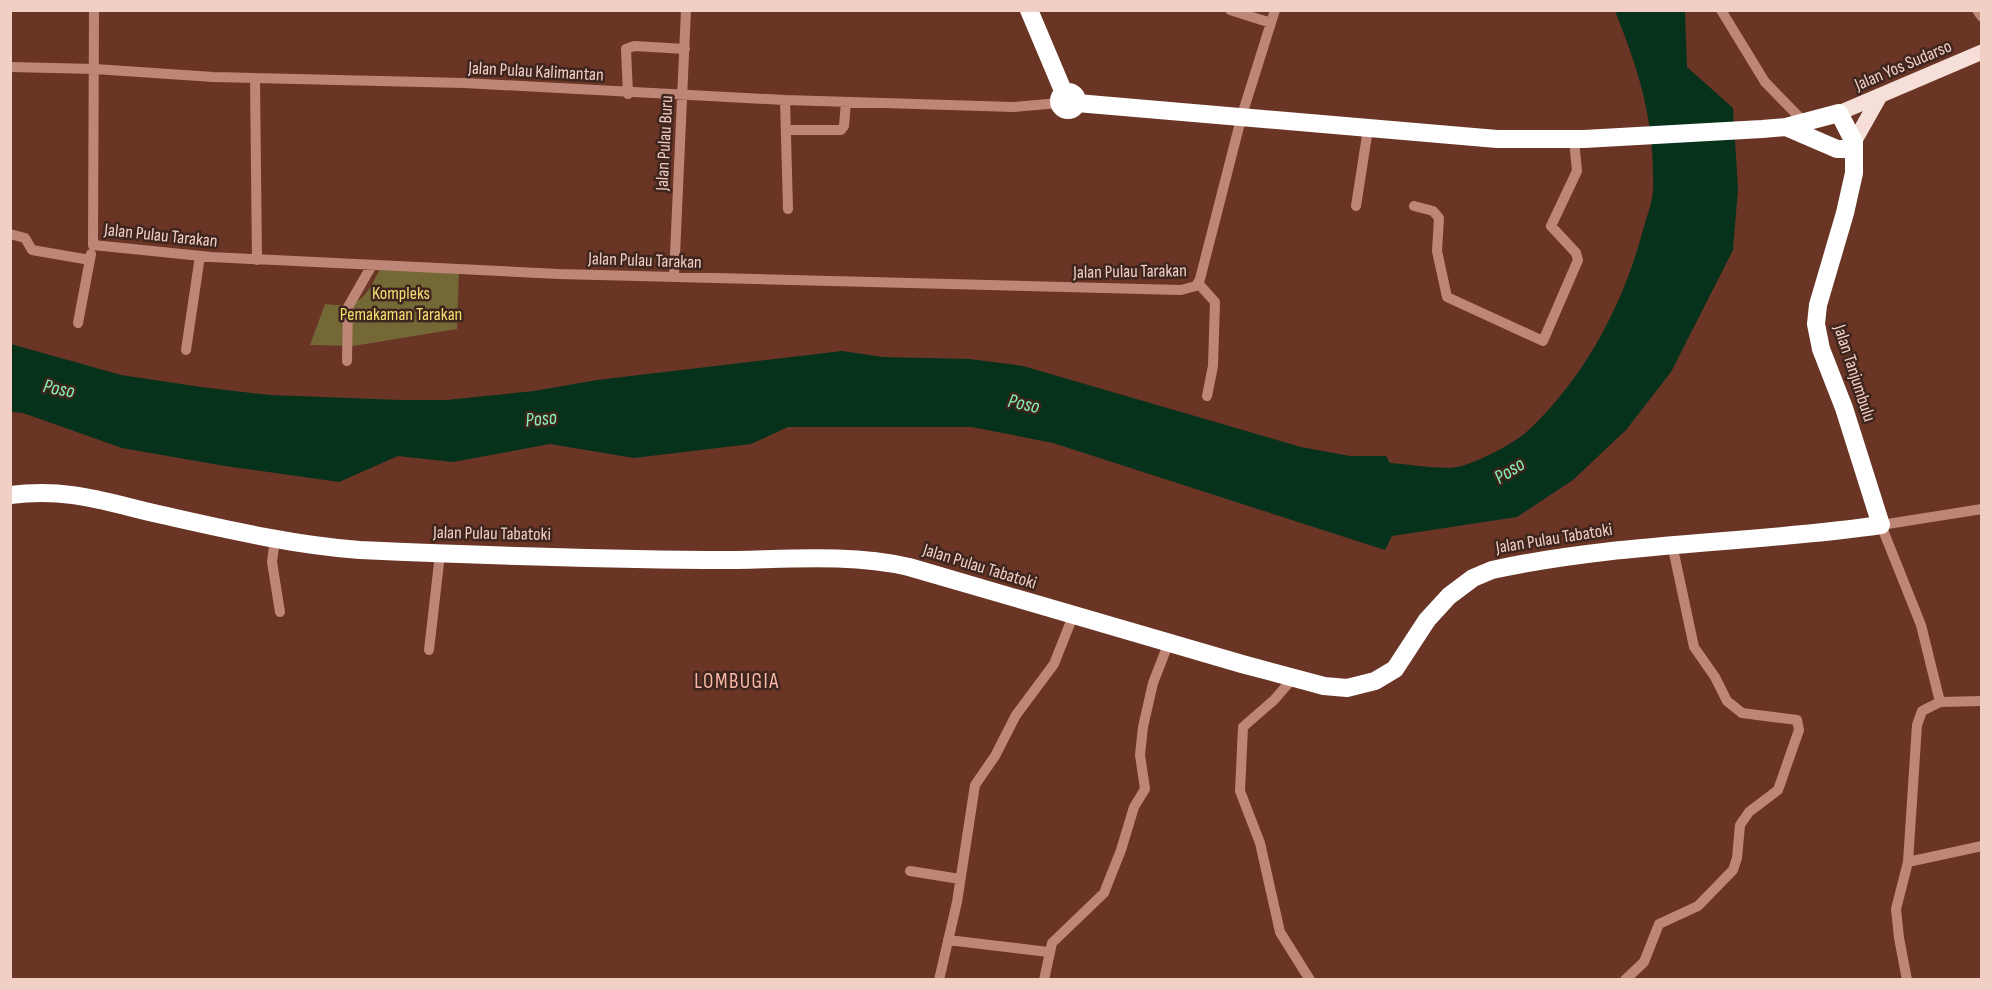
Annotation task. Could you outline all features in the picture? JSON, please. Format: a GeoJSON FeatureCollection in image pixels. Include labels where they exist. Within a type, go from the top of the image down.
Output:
{"type":"FeatureCollection","features":[{"type":"Feature","properties":{"kind":"highway"},"geometry":{"type":"LineString","coordinates":[[1029,10],[1067,100],[1497,139],[1579,140],[1762,129],[1786,127],[1839,113],[1845,146]]}},
{"type":"Feature","properties":{"kind":"highway"},"geometry":{"type":"LineString","coordinates":[[1812,121],[1845,146]]}},
{"type":"Feature","properties":{"kind":"highway"},"geometry":{"type":"LineString","coordinates":[[1786,127],[1845,146]]}},
{"type":"Feature","properties":{"kind":"highway","name":"Jalan Tanjumbulu"},"geometry":{"type":"LineString","coordinates":[[1845,146],[1854,164],[1850,196],[1818,305],[1816,324],[1821,349],[1844,408],[1881,525]]}},
{"type":"Feature","properties":{"kind":"highway","name":"Jalan Pulau Tabatoki"},"geometry":{"type":"LineString","coordinates":[[10,495],[47,491],[90,496],[223,528],[340,549],[440,554],[881,561],[909,567],[1073,616],[1324,686],[1347,688],[1382,677],[1395,669],[1427,620],[1449,596],[1473,578],[1492,570],[1597,551],[1805,534],[1881,525]]}},
{"type":"Feature","properties":{"kind":"main road","name":"Jalan Yos Sudarso"},"geometry":{"type":"LineString","coordinates":[[1839,113],[1982,52]]}},
{"type":"Feature","properties":{"kind":"main road"},"geometry":{"type":"LineString","coordinates":[[1845,146],[1880,96]]}},
{"type":"Feature","properties":{"kind":"street","name":"Jalan Pulau Tarakan"},"geometry":{"type":"LineString","coordinates":[[94,10],[93,245],[257,260],[674,277],[1107,290],[1188,290],[1198,283],[1242,115],[1275,10]]}},
{"type":"Feature","properties":{"kind":"street","name":"Jalan Pulau Buru"},"geometry":{"type":"LineString","coordinates":[[674,277],[686,10]]}},
{"type":"Feature","properties":{"kind":"street"},"geometry":{"type":"LineString","coordinates":[[1230,10],[1271,23]]}},
{"type":"Feature","properties":{"kind":"street"},"geometry":{"type":"LineString","coordinates":[[1721,10],[1765,82],[1812,121]]}},
{"type":"Feature","properties":{"kind":"street"},"geometry":{"type":"LineString","coordinates":[[1977,10],[1982,17]]}},
{"type":"Feature","properties":{"kind":"street"},"geometry":{"type":"LineString","coordinates":[[628,94],[626,48],[634,46],[685,49]]}},
{"type":"Feature","properties":{"kind":"street","name":"Jalan Pulau Kalimantan"},"geometry":{"type":"LineString","coordinates":[[10,67],[95,69],[255,78],[464,83],[628,94],[846,102],[1014,107],[1067,100]]}},
{"type":"Feature","properties":{"kind":"street"},"geometry":{"type":"LineString","coordinates":[[255,78],[257,260]]}},
{"type":"Feature","properties":{"kind":"street"},"geometry":{"type":"LineString","coordinates":[[785,100],[788,209]]}},
{"type":"Feature","properties":{"kind":"street"},"geometry":{"type":"LineString","coordinates":[[786,130],[841,130],[844,126],[846,102]]}},
{"type":"Feature","properties":{"kind":"street"},"geometry":{"type":"LineString","coordinates":[[1356,206],[1368,129]]}},
{"type":"Feature","properties":{"kind":"street"},"geometry":{"type":"LineString","coordinates":[[1414,206],[1433,211],[1439,218],[1437,250],[1447,297],[1485,312],[1542,341],[1578,261],[1576,253],[1551,226],[1577,171],[1579,140]]}},
{"type":"Feature","properties":{"kind":"street"},"geometry":{"type":"LineString","coordinates":[[10,234],[25,238],[32,250],[90,260]]}},
{"type":"Feature","properties":{"kind":"street"},"geometry":{"type":"LineString","coordinates":[[78,323],[93,245]]}},
{"type":"Feature","properties":{"kind":"street"},"geometry":{"type":"LineString","coordinates":[[186,350],[200,256]]}},
{"type":"Feature","properties":{"kind":"street"},"geometry":{"type":"LineString","coordinates":[[347,361],[348,307],[372,265]]}},
{"type":"Feature","properties":{"kind":"street"},"geometry":{"type":"LineString","coordinates":[[1198,283],[1215,302],[1212,368],[1207,396]]}},
{"type":"Feature","properties":{"kind":"street"},"geometry":{"type":"LineString","coordinates":[[1940,702],[1921,625],[1881,525],[1982,508]]}},
{"type":"Feature","properties":{"kind":"street"},"geometry":{"type":"LineString","coordinates":[[275,538],[272,566],[280,612]]}},
{"type":"Feature","properties":{"kind":"street"},"geometry":{"type":"LineString","coordinates":[[1625,980],[1644,962],[1659,924],[1698,906],[1733,870],[1737,858],[1740,825],[1749,812],[1778,790],[1799,730],[1797,720],[1742,713],[1727,701],[1715,677],[1694,647],[1672,544]]}},
{"type":"Feature","properties":{"kind":"street"},"geometry":{"type":"LineString","coordinates":[[429,650],[440,554]]}},
{"type":"Feature","properties":{"kind":"street"},"geometry":{"type":"LineString","coordinates":[[939,980],[960,879],[975,785],[995,756],[1016,716],[1054,664],[1073,616]]}},
{"type":"Feature","properties":{"kind":"street"},"geometry":{"type":"LineString","coordinates":[[1044,980],[1048,952],[1058,935],[1100,899],[1114,869],[1134,807],[1145,788],[1140,755],[1143,727],[1153,683],[1168,642]]}},
{"type":"Feature","properties":{"kind":"street"},"geometry":{"type":"LineString","coordinates":[[1294,677],[1274,700],[1243,727],[1239,785],[1260,843],[1280,932],[1310,980]]}},
{"type":"Feature","properties":{"kind":"street"},"geometry":{"type":"LineString","coordinates":[[1908,980],[1896,909],[1908,861],[1917,725],[1922,711],[1940,702],[1982,701]]}},
{"type":"Feature","properties":{"kind":"street"},"geometry":{"type":"LineString","coordinates":[[1908,861],[1982,846]]}},
{"type":"Feature","properties":{"kind":"street"},"geometry":{"type":"LineString","coordinates":[[910,871],[960,879]]}},
{"type":"Feature","properties":{"kind":"street"},"geometry":{"type":"LineString","coordinates":[[948,940],[1048,952]]}},
{"type":"Feature","properties":{"kind":"green space","name":"Kompleks Pemakaman Tarakan"},"geometry":{"type":"Polygon","coordinates":[[[380,268],[459,270],[457,329],[353,346],[310,345],[325,304],[346,305],[360,299],[371,287],[380,268]]]}},
{"type":"Feature","properties":{"kind":"water","name":"Poso"},"geometry":{"type":"Polygon","coordinates":[[[1615,11],[1685,11],[1687,67],[1733,108],[1738,189],[1733,250],[1671,372],[1626,430],[1573,480],[1517,517],[1392,536],[1385,550],[1053,443],[972,427],[788,427],[751,444],[634,458],[550,444],[453,462],[398,456],[339,482],[225,466],[122,448],[23,413],[11,412],[11,344],[121,375],[201,387],[270,395],[401,400],[447,400],[534,391],[597,380],[842,351],[883,357],[969,359],[1023,366],[1301,447],[1350,456],[1386,456],[1390,463],[1437,468],[1462,466],[1519,438],[1552,405],[1587,360],[1614,310],[1635,257],[1653,191],[1653,166],[1648,120],[1639,77],[1615,11]]]}},
{"type":"Feature","properties":{"kind":"district","name":"LOMBUGIA"},"geometry":{"type":"Point","coordinates":[737,681]}}]}
